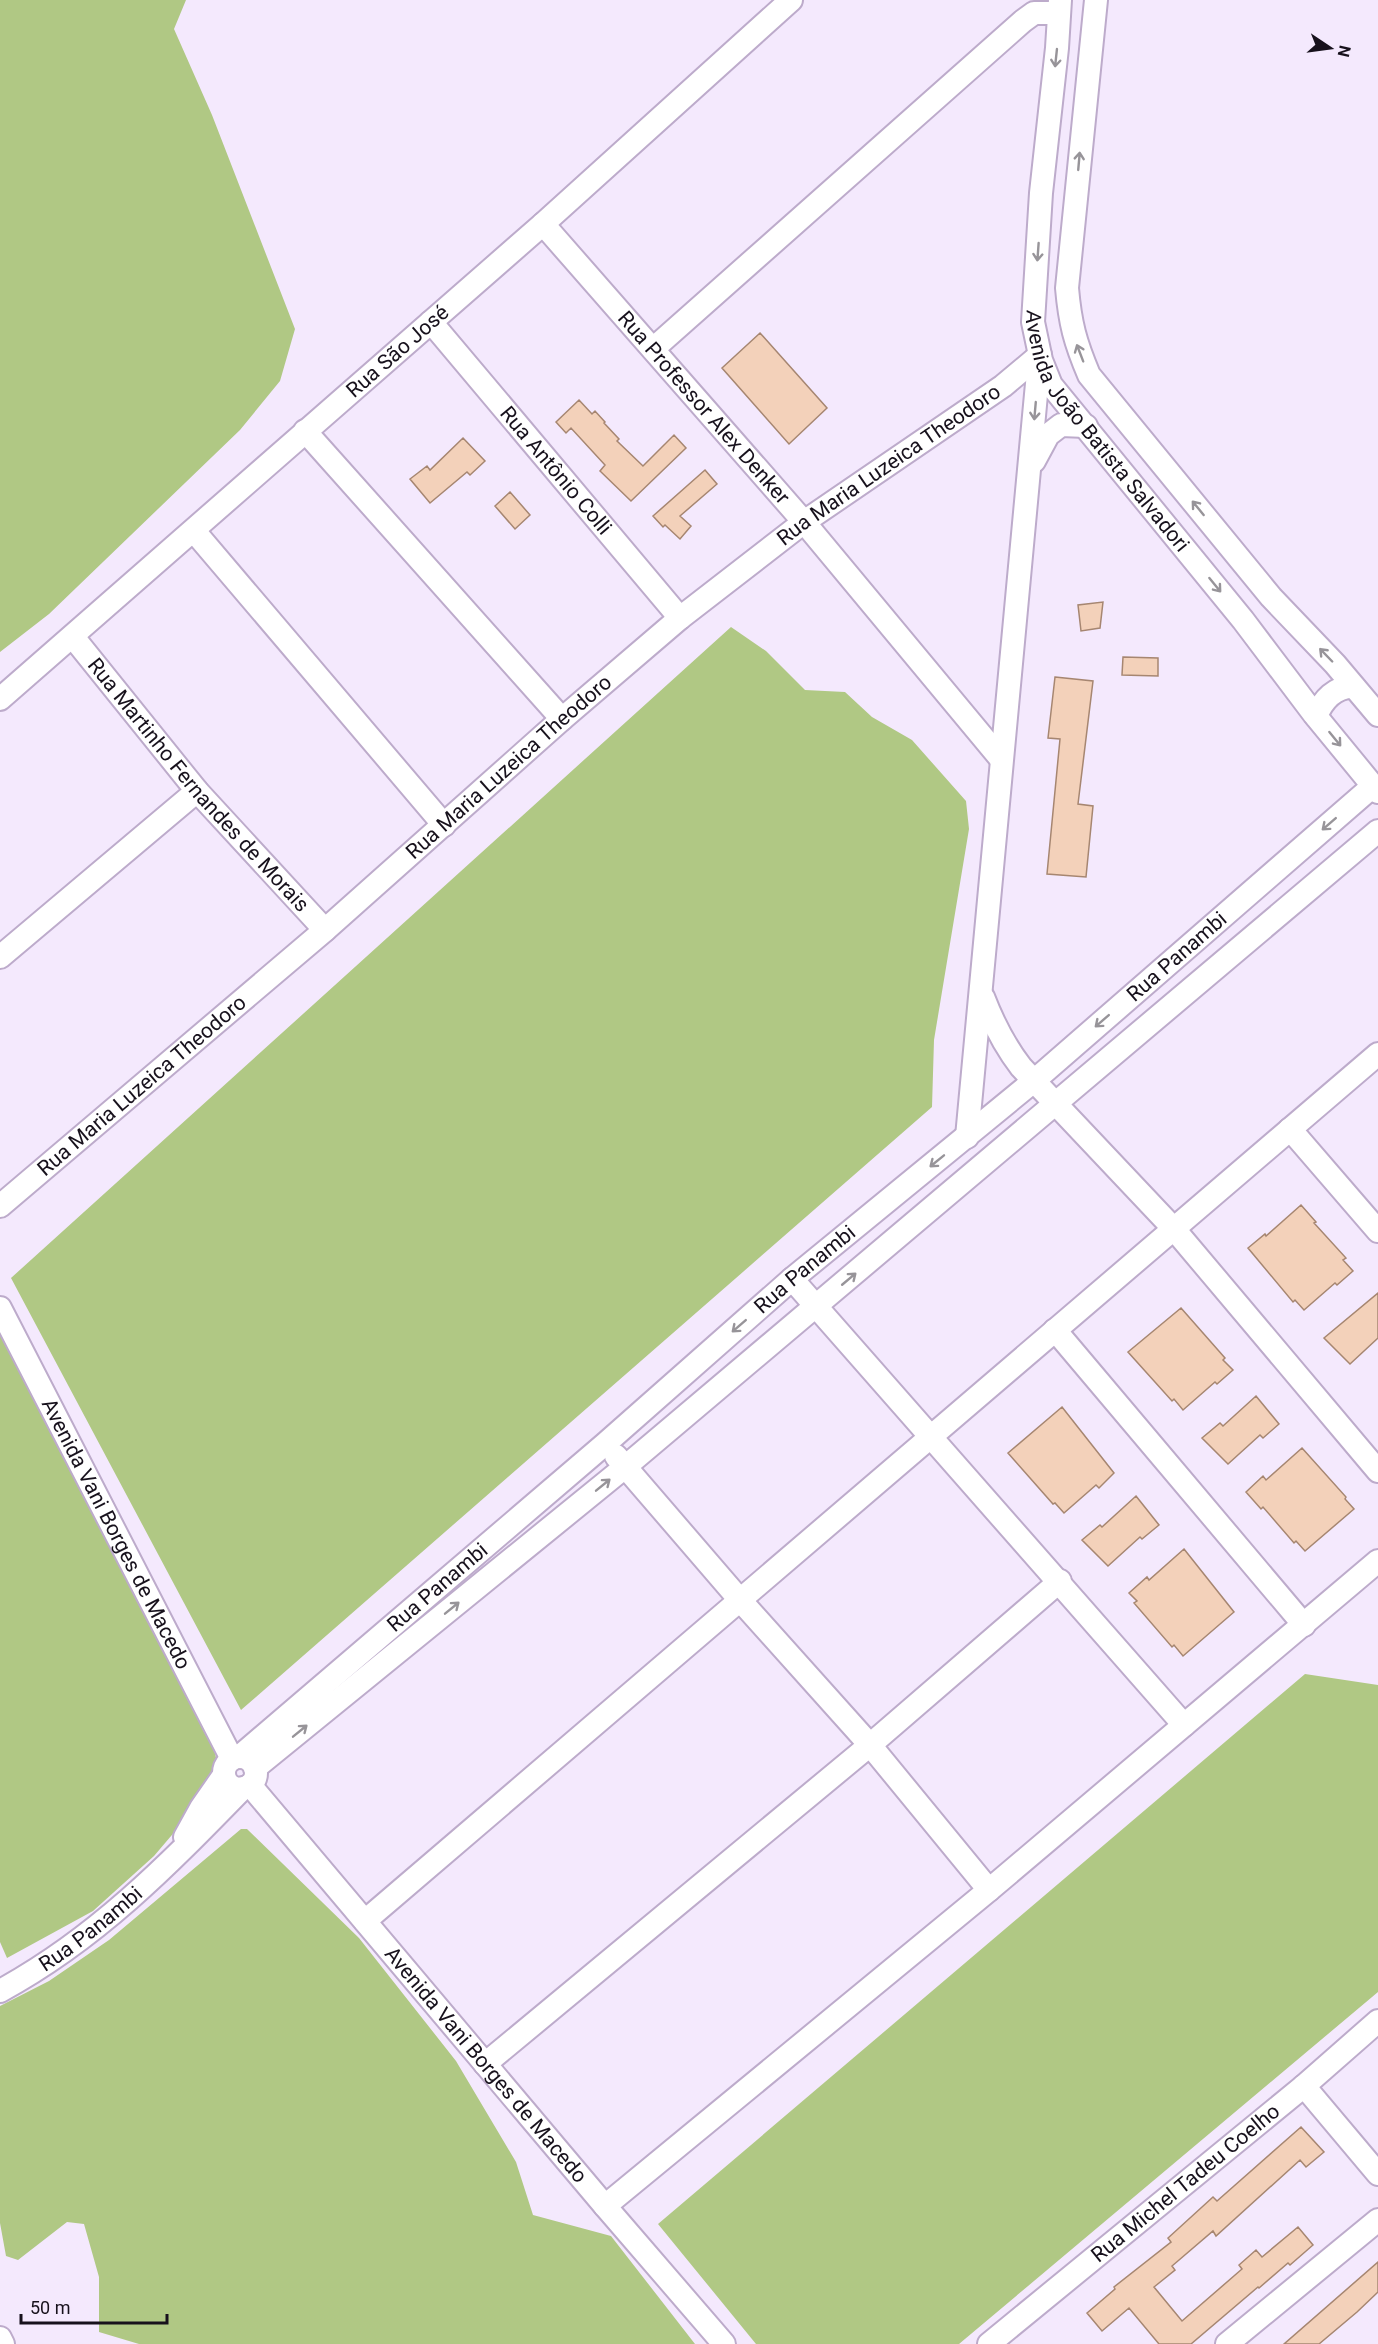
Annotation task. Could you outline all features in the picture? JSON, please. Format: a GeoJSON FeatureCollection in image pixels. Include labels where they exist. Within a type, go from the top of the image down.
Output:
{"type":"FeatureCollection","features":[{"type":"Feature","properties":{"kind":"street","name":"Rua São José"},"geometry":{"type":"LineString","coordinates":[[0,699],[543,224],[791,0]]}},
{"type":"Feature","properties":{"kind":"street","name":"Avenida João Batista Salvadori"},"geometry":{"type":"LineString","coordinates":[[1096,0],[1067,288],[1070,325],[1079,353],[1089,375],[1271,597],[1378,715]]}},
{"type":"Feature","properties":{"kind":"street","name":"Avenida João Batista Salvadori"},"geometry":{"type":"LineString","coordinates":[[1059,6],[1041,193],[1033,322],[1040,355],[1051,385],[1243,620],[1316,717],[1375,789]]}},
{"type":"Feature","properties":{"kind":"street"},"geometry":{"type":"LineString","coordinates":[[653,349],[1023,21],[1034,14],[1059,6]]}},
{"type":"Feature","properties":{"kind":"street","name":"Rua Professor Alex Denker"},"geometry":{"type":"LineString","coordinates":[[543,224],[804,522],[1001,759]]}},
{"type":"Feature","properties":{"kind":"street","name":"Rua Antônio Colli"},"geometry":{"type":"LineString","coordinates":[[431,322],[680,618]]}},
{"type":"Feature","properties":{"kind":"street"},"geometry":{"type":"LineString","coordinates":[[967,1137],[1040,355]]}},
{"type":"Feature","properties":{"kind":"street","name":"Rua Maria Luzeica Theodoro"},"geometry":{"type":"LineString","coordinates":[[0,1206],[325,930],[562,718],[680,618],[804,522],[1003,386],[1040,355]]}},
{"type":"Feature","properties":{"kind":"street"},"geometry":{"type":"LineString","coordinates":[[1030,468],[1048,435],[1061,425],[1086,426]]}},
{"type":"Feature","properties":{"kind":"street"},"geometry":{"type":"LineString","coordinates":[[305,431],[562,718]]}},
{"type":"Feature","properties":{"kind":"street"},"geometry":{"type":"LineString","coordinates":[[194,531],[444,825]]}},
{"type":"Feature","properties":{"kind":"street","name":"Rua Martinho Fernandes de Morais"},"geometry":{"type":"LineString","coordinates":[[73,637],[197,791],[325,930]]}},
{"type":"Feature","properties":{"kind":"street"},"geometry":{"type":"LineString","coordinates":[[1316,717],[1325,700],[1335,691],[1346,686],[1354,687]]}},
{"type":"Feature","properties":{"kind":"street","name":"Rua Panambi"},"geometry":{"type":"LineString","coordinates":[[0,1991],[39,1970],[95,1930],[173,1860],[201,1808],[605,1444],[792,1279],[1035,1080],[1375,789]]}},
{"type":"Feature","properties":{"kind":"street"},"geometry":{"type":"LineString","coordinates":[[0,957],[197,791]]}},
{"type":"Feature","properties":{"kind":"street","name":"Rua Panambi"},"geometry":{"type":"LineString","coordinates":[[241,1772],[625,1467],[1378,831]]}},
{"type":"Feature","properties":{"kind":"street"},"geometry":{"type":"LineString","coordinates":[[981,992],[992,1022],[1005,1047],[1021,1067],[1174,1229],[1378,1471]]}},
{"type":"Feature","properties":{"kind":"street"},"geometry":{"type":"LineString","coordinates":[[365,1921],[1378,1053]]}},
{"type":"Feature","properties":{"kind":"street"},"geometry":{"type":"LineString","coordinates":[[1290,1129],[1378,1231]]}},
{"type":"Feature","properties":{"kind":"street"},"geometry":{"type":"LineString","coordinates":[[792,1279],[1060,1581],[1184,1725]]}},
{"type":"Feature","properties":{"kind":"street","name":"Avenida Vani Borges de Macedo"},"geometry":{"type":"LineString","coordinates":[[0,1308],[241,1772],[485,2064],[724,2344]]}},
{"type":"Feature","properties":{"kind":"street"},"geometry":{"type":"LineString","coordinates":[[1055,1330],[1304,1625]]}},
{"type":"Feature","properties":{"kind":"street"},"geometry":{"type":"LineString","coordinates":[[605,1444],[870,1745],[989,1890]]}},
{"type":"Feature","properties":{"kind":"street"},"geometry":{"type":"LineString","coordinates":[[605,2206],[989,1890],[1378,1561]]}},
{"type":"Feature","properties":{"kind":"street"},"geometry":{"type":"LineString","coordinates":[[485,2064],[870,1745],[1060,1581]]}},
{"type":"Feature","properties":{"kind":"street","name":"Rua Michel Tadeu Coelho"},"geometry":{"type":"LineString","coordinates":[[988,2344],[1304,2086],[1378,2021]]}},
{"type":"Feature","properties":{"kind":"street"},"geometry":{"type":"LineString","coordinates":[[1304,2086],[1378,2174]]}},
{"type":"Feature","properties":{"kind":"street"},"geometry":{"type":"LineString","coordinates":[[1227,2344],[1378,2220]]}},
{"type":"Feature","properties":{"kind":"street"},"geometry":{"type":"LineString","coordinates":[[0,2338],[3,2344]]}},
{"type":"Feature","properties":{"kind":"green space"},"geometry":{"type":"Polygon","coordinates":[[[0,0],[186,0],[174,29],[212,115],[295,329],[280,381],[240,430],[49,614],[0,652],[0,0]]]}},
{"type":"Feature","properties":{"kind":"green space"},"geometry":{"type":"Polygon","coordinates":[[[731,627],[766,651],[805,690],[845,692],[872,717],[912,740],[966,801],[969,829],[934,1040],[932,1107],[241,1710],[11,1278],[731,627]]]}},
{"type":"Feature","properties":{"kind":"green space"},"geometry":{"type":"Polygon","coordinates":[[[0,1333],[215,1753],[218,1767],[183,1822],[154,1856],[93,1911],[7,1958],[0,1942],[0,1333]]]}},
{"type":"Feature","properties":{"kind":"green space"},"geometry":{"type":"Polygon","coordinates":[[[1305,1674],[1378,1685],[1378,1992],[959,2344],[756,2344],[658,2224],[1305,1674]]]}},
{"type":"Feature","properties":{"kind":"green space"},"geometry":{"type":"Polygon","coordinates":[[[241,1829],[247,1829],[359,1938],[456,2061],[516,2162],[533,2215],[611,2236],[695,2344],[139,2344],[99,2332],[99,2277],[84,2224],[67,2222],[18,2260],[6,2256],[0,2223],[0,2006],[49,1981],[109,1940],[241,1829]]]}},
{"type":"Feature","properties":{"kind":"building"},"geometry":{"type":"Polygon","coordinates":[[[760,333],[827,408],[789,444],[722,368],[760,333]]]}},
{"type":"Feature","properties":{"kind":"building"},"geometry":{"type":"Polygon","coordinates":[[[579,400],[592,414],[595,411],[619,439],[617,441],[643,466],[674,435],[686,448],[631,501],[600,471],[605,465],[571,428],[566,433],[556,422],[579,400]]]}},
{"type":"Feature","properties":{"kind":"building"},"geometry":{"type":"Polygon","coordinates":[[[463,438],[485,461],[470,475],[467,472],[430,503],[410,479],[427,466],[430,470],[463,438]]]}},
{"type":"Feature","properties":{"kind":"building"},"geometry":{"type":"Polygon","coordinates":[[[705,470],[717,484],[680,516],[691,526],[680,539],[665,525],[663,527],[653,516],[705,470]]]}},
{"type":"Feature","properties":{"kind":"building"},"geometry":{"type":"Polygon","coordinates":[[[510,492],[530,515],[515,529],[495,506],[510,492]]]}},
{"type":"Feature","properties":{"kind":"building"},"geometry":{"type":"Polygon","coordinates":[[[1103,602],[1100,628],[1081,631],[1078,605],[1103,602]]]}},
{"type":"Feature","properties":{"kind":"building"},"geometry":{"type":"Polygon","coordinates":[[[1123,657],[1158,658],[1158,676],[1122,675],[1123,657]]]}},
{"type":"Feature","properties":{"kind":"building"},"geometry":{"type":"Polygon","coordinates":[[[1055,677],[1093,681],[1078,804],[1093,806],[1086,877],[1047,874],[1060,739],[1048,738],[1055,677]]]}},
{"type":"Feature","properties":{"kind":"building"},"geometry":{"type":"Polygon","coordinates":[[[1301,1205],[1346,1258],[1343,1260],[1353,1271],[1337,1285],[1335,1283],[1304,1310],[1295,1300],[1293,1302],[1248,1248],[1265,1234],[1266,1236],[1301,1205]]]}},
{"type":"Feature","properties":{"kind":"building"},"geometry":{"type":"Polygon","coordinates":[[[1378,1293],[1378,1338],[1350,1364],[1324,1338],[1378,1293]]]}},
{"type":"Feature","properties":{"kind":"building"},"geometry":{"type":"Polygon","coordinates":[[[1181,1308],[1233,1370],[1217,1384],[1215,1382],[1183,1410],[1128,1352],[1181,1308]]]}},
{"type":"Feature","properties":{"kind":"building"},"geometry":{"type":"Polygon","coordinates":[[[1256,1396],[1279,1424],[1263,1438],[1260,1435],[1228,1464],[1202,1438],[1220,1423],[1223,1426],[1256,1396]]]}},
{"type":"Feature","properties":{"kind":"building"},"geometry":{"type":"Polygon","coordinates":[[[1062,1407],[1114,1473],[1099,1488],[1096,1485],[1064,1513],[1055,1503],[1053,1504],[1008,1453],[1062,1407]]]}},
{"type":"Feature","properties":{"kind":"building"},"geometry":{"type":"Polygon","coordinates":[[[1302,1448],[1354,1509],[1305,1551],[1296,1541],[1294,1543],[1263,1507],[1261,1509],[1246,1492],[1263,1476],[1266,1480],[1302,1448]]]}},
{"type":"Feature","properties":{"kind":"building"},"geometry":{"type":"Polygon","coordinates":[[[1136,1496],[1159,1525],[1142,1539],[1140,1537],[1108,1566],[1082,1540],[1100,1525],[1102,1527],[1136,1496]]]}},
{"type":"Feature","properties":{"kind":"building"},"geometry":{"type":"Polygon","coordinates":[[[1184,1549],[1234,1612],[1183,1656],[1174,1645],[1172,1647],[1134,1603],[1137,1601],[1129,1593],[1147,1577],[1149,1580],[1184,1549]]]}},
{"type":"Feature","properties":{"kind":"building"},"geometry":{"type":"Polygon","coordinates":[[[1301,2127],[1324,2152],[1306,2167],[1300,2160],[1216,2236],[1213,2231],[1172,2266],[1175,2270],[1154,2287],[1182,2321],[1242,2269],[1239,2265],[1256,2250],[1262,2257],[1298,2227],[1313,2245],[1290,2265],[1288,2263],[1258,2287],[1191,2344],[1159,2344],[1129,2308],[1102,2331],[1087,2313],[1115,2289],[1114,2287],[1171,2242],[1168,2238],[1213,2197],[1217,2201],[1301,2127]]]}},
{"type":"Feature","properties":{"kind":"building"},"geometry":{"type":"Polygon","coordinates":[[[1378,2262],[1378,2292],[1357,2312],[1319,2344],[1284,2344],[1378,2262]]]}}]}
